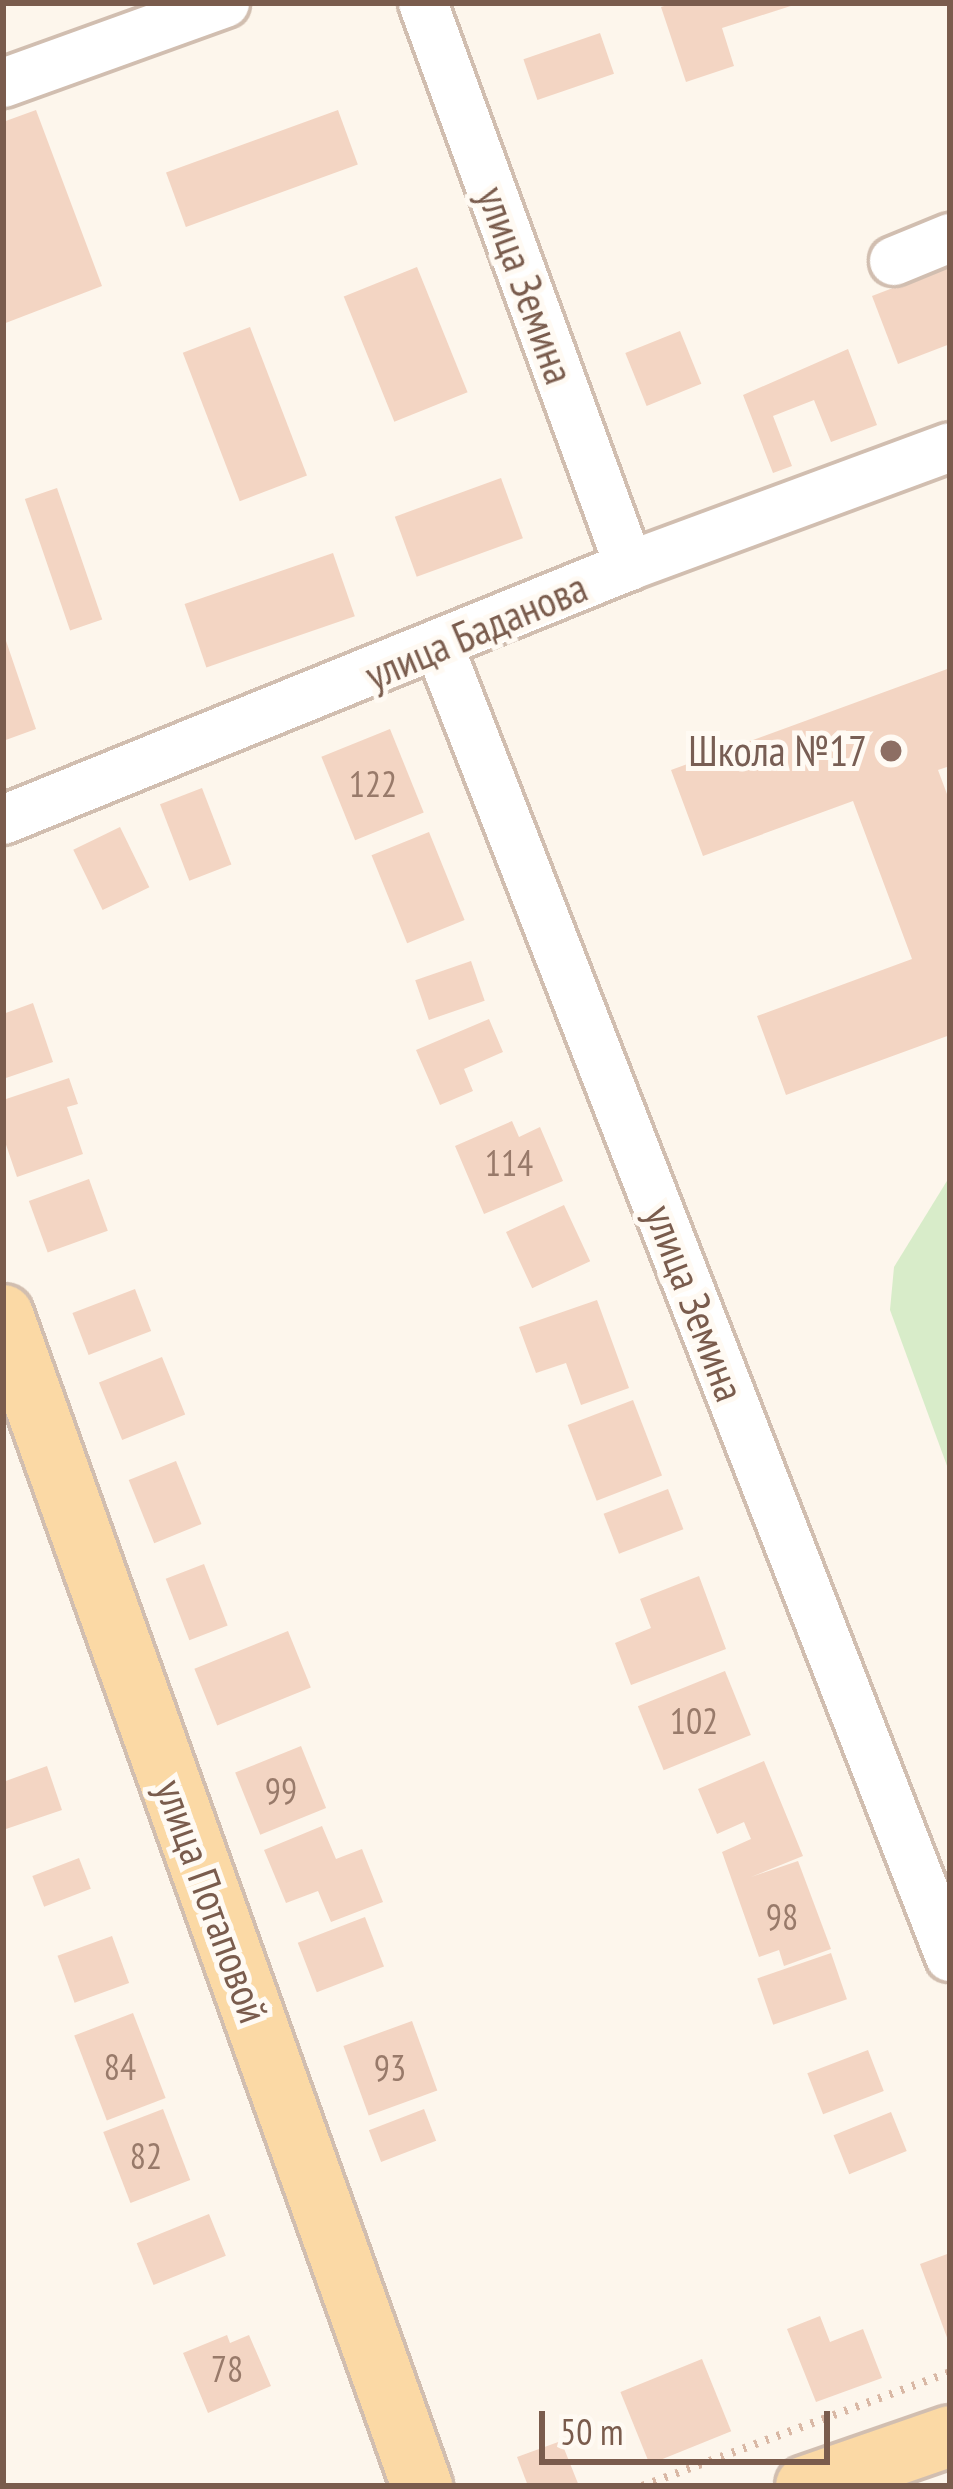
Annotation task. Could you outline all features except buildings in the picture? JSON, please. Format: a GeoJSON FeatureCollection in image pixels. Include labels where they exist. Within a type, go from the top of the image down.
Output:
{"type":"FeatureCollection","features":[{"type":"Feature","properties":{"kind":"main road","name":"улица Потаповой"},"geometry":{"type":"LineString","coordinates":[[3,1315],[422,2486]]}},
{"type":"Feature","properties":{"kind":"main road"},"geometry":{"type":"LineString","coordinates":[[806,2486],[950,2436]]}},
{"type":"Feature","properties":{"kind":"street"},"geometry":{"type":"LineString","coordinates":[[3,83],[225,3]]}},
{"type":"Feature","properties":{"kind":"street","name":"улица Земина"},"geometry":{"type":"LineString","coordinates":[[423,3],[629,566]]}},
{"type":"Feature","properties":{"kind":"street"},"geometry":{"type":"LineString","coordinates":[[894,261],[950,238]]}},
{"type":"Feature","properties":{"kind":"street","name":"улица Баданова"},"geometry":{"type":"LineString","coordinates":[[3,820],[440,649],[629,566],[950,447]]}},
{"type":"Feature","properties":{"kind":"street","name":"улица Земина"},"geometry":{"type":"LineString","coordinates":[[440,649],[950,1957]]}},
{"type":"Feature","properties":{"kind":"path"},"geometry":{"type":"LineString","coordinates":[[642,2486],[950,2372]]}},
{"type":"Feature","properties":{"kind":"green space"},"geometry":{"type":"Polygon","coordinates":[[[950,1176],[950,1474],[890,1310],[894,1267],[950,1176]]]}},
{"type":"Feature","properties":{"kind":"place","name":"Школа №17"},"geometry":{"type":"Point","coordinates":[891,751]}}]}
